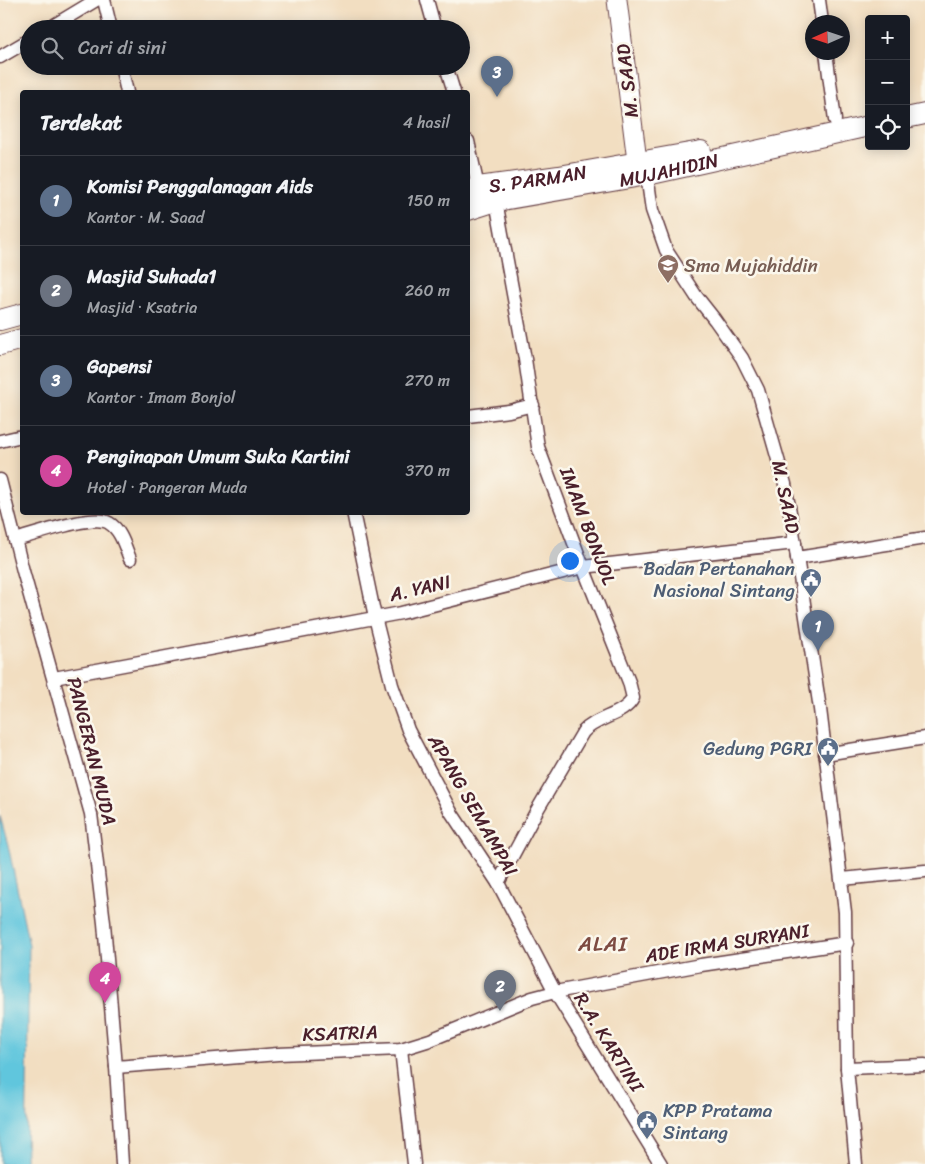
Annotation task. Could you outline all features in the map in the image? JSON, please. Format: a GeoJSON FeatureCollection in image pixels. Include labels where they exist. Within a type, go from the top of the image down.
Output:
{"type":"FeatureCollection","features":[{"type":"Feature","properties":{"kind":"main road"},"geometry":{"type":"LineString","coordinates":[[910,105],[925,102]]}},
{"type":"Feature","properties":{"kind":"main road","name":"MUJAHIDIN"},"geometry":{"type":"LineString","coordinates":[[642,168],[708,150],[865,114]]}},
{"type":"Feature","properties":{"kind":"main road"},"geometry":{"type":"LineString","coordinates":[[910,117],[925,114]]}},
{"type":"Feature","properties":{"kind":"main road","name":"MUJAHIDIN"},"geometry":{"type":"LineString","coordinates":[[470,209],[496,200],[642,168],[865,127]]}},
{"type":"Feature","properties":{"kind":"main road","name":"S. PARMAN"},"geometry":{"type":"LineString","coordinates":[[473,189],[559,176],[642,168]]}},
{"type":"Feature","properties":{"kind":"main road"},"geometry":{"type":"LineString","coordinates":[[0,320],[20,315]]}},
{"type":"Feature","properties":{"kind":"main road"},"geometry":{"type":"LineString","coordinates":[[0,345],[20,340]]}},
{"type":"Feature","properties":{"kind":"street"},"geometry":{"type":"LineString","coordinates":[[63,20],[96,0]]}},
{"type":"Feature","properties":{"kind":"street"},"geometry":{"type":"LineString","coordinates":[[104,0],[109,20]]}},
{"type":"Feature","properties":{"kind":"street"},"geometry":{"type":"LineString","coordinates":[[426,0],[432,20]]}},
{"type":"Feature","properties":{"kind":"street","name":"M. SAAD"},"geometry":{"type":"LineString","coordinates":[[617,0],[642,168],[652,210],[666,250],[696,296],[742,358],[758,390],[785,484],[798,558],[842,879],[847,943],[847,1068],[856,1164]]}},
{"type":"Feature","properties":{"kind":"street"},"geometry":{"type":"LineString","coordinates":[[819,0],[821,15]]}},
{"type":"Feature","properties":{"kind":"street"},"geometry":{"type":"LineString","coordinates":[[0,57],[20,45]]}},
{"type":"Feature","properties":{"kind":"street"},"geometry":{"type":"LineString","coordinates":[[827,60],[835,120]]}},
{"type":"Feature","properties":{"kind":"street"},"geometry":{"type":"LineString","coordinates":[[123,75],[127,90]]}},
{"type":"Feature","properties":{"kind":"street"},"geometry":{"type":"LineString","coordinates":[[449,75],[453,90]]}},
{"type":"Feature","properties":{"kind":"street"},"geometry":{"type":"LineString","coordinates":[[470,160],[473,189],[496,200]]}},
{"type":"Feature","properties":{"kind":"street","name":"IMAM BONJOL"},"geometry":{"type":"LineString","coordinates":[[496,200],[533,405],[538,447],[629,682],[632,698],[627,707],[592,724],[583,732],[536,812],[498,883]]}},
{"type":"Feature","properties":{"kind":"street"},"geometry":{"type":"LineString","coordinates":[[470,416],[509,411],[533,405]]}},
{"type":"Feature","properties":{"kind":"street"},"geometry":{"type":"LineString","coordinates":[[0,441],[20,436]]}},
{"type":"Feature","properties":{"kind":"street","name":"PANGERAN MUDA"},"geometry":{"type":"LineString","coordinates":[[0,480],[92,814],[103,913],[122,1164]]}},
{"type":"Feature","properties":{"kind":"street","name":"APANG SEMAMPAI"},"geometry":{"type":"LineString","coordinates":[[354,515],[392,686],[408,730],[451,812],[498,883],[555,992]]}},
{"type":"Feature","properties":{"kind":"street"},"geometry":{"type":"LineString","coordinates":[[15,540],[84,521],[97,520],[108,522],[118,531],[130,559]]}},
{"type":"Feature","properties":{"kind":"street"},"geometry":{"type":"LineString","coordinates":[[798,558],[925,538]]}},
{"type":"Feature","properties":{"kind":"street","name":"A. YANI"},"geometry":{"type":"LineString","coordinates":[[54,678],[375,616],[401,613],[583,567],[795,543]]}},
{"type":"Feature","properties":{"kind":"street"},"geometry":{"type":"LineString","coordinates":[[825,754],[925,738]]}},
{"type":"Feature","properties":{"kind":"street"},"geometry":{"type":"LineString","coordinates":[[842,879],[925,871]]}},
{"type":"Feature","properties":{"kind":"street","name":"ADE IRMA SURYANI"},"geometry":{"type":"LineString","coordinates":[[555,992],[701,965],[847,943]]}},
{"type":"Feature","properties":{"kind":"street","name":"KSATRIA"},"geometry":{"type":"LineString","coordinates":[[116,1067],[278,1054],[401,1049],[430,1040],[532,998],[555,992]]}},
{"type":"Feature","properties":{"kind":"street","name":"R.A. KARTINI"},"geometry":{"type":"LineString","coordinates":[[555,992],[661,1164]]}},
{"type":"Feature","properties":{"kind":"street"},"geometry":{"type":"LineString","coordinates":[[401,1049],[414,1164]]}},
{"type":"Feature","properties":{"kind":"street"},"geometry":{"type":"LineString","coordinates":[[847,1068],[925,1065]]}},
{"type":"Feature","properties":{"kind":"water"},"geometry":{"type":"Polygon","coordinates":[[[0,816],[29,945],[26,1164],[0,1164],[0,816]]]}},
{"type":"Feature","properties":{"kind":"place","name":"Gapensi"},"geometry":{"type":"Point","coordinates":[497,97]}},
{"type":"Feature","properties":{"kind":"place","name":"Sma Mujahiddin"},"geometry":{"type":"Point","coordinates":[668,284]}},
{"type":"Feature","properties":{"kind":"place","name":"Badan Pertanahan Nasional Sintang"},"geometry":{"type":"Point","coordinates":[811,598]}},
{"type":"Feature","properties":{"kind":"place","name":"Komisi Penggalanagan Aids"},"geometry":{"type":"Point","coordinates":[818,651]}},
{"type":"Feature","properties":{"kind":"place","name":"Gedung PGRI"},"geometry":{"type":"Point","coordinates":[828,767]}},
{"type":"Feature","properties":{"kind":"place","name":"Penginapan Umum Suka Kartini"},"geometry":{"type":"Point","coordinates":[105,1003]}},
{"type":"Feature","properties":{"kind":"place","name":"Masjid Suhada1"},"geometry":{"type":"Point","coordinates":[500,1011]}},
{"type":"Feature","properties":{"kind":"place","name":"KPP Pratama Sintang"},"geometry":{"type":"Point","coordinates":[647,1140]}},
{"type":"Feature","properties":{"kind":"district","name":"ALAI"},"geometry":{"type":"Point","coordinates":[603,944]}}]}
